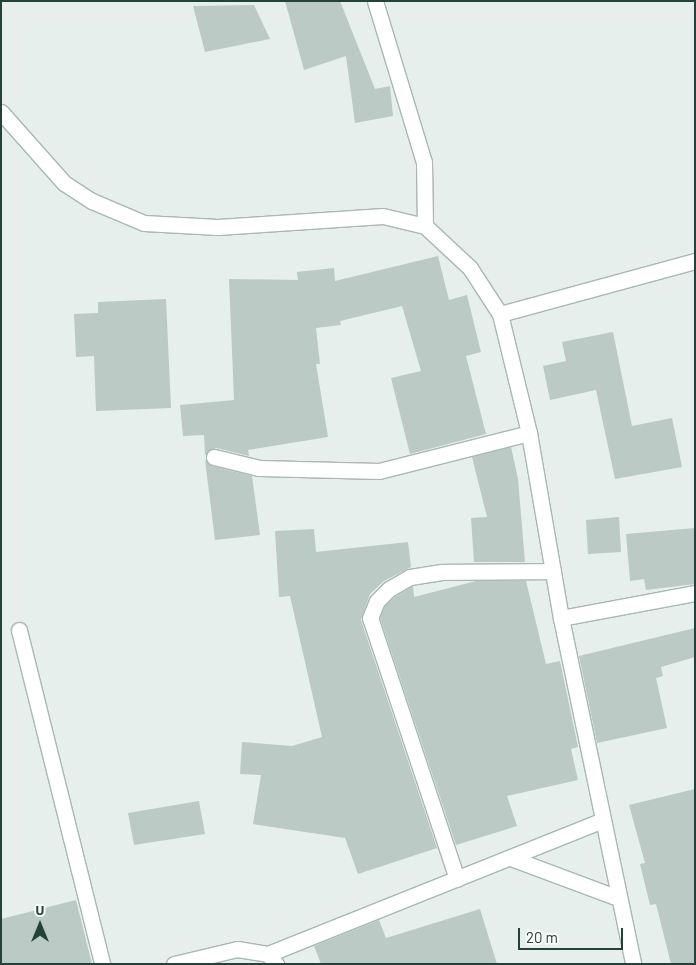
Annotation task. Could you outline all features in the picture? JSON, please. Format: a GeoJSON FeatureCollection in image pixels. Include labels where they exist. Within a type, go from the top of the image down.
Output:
{"type":"FeatureCollection","features":[{"type":"Feature","properties":{"kind":"street"},"geometry":{"type":"LineString","coordinates":[[375,1],[424,162],[425,226]]}},
{"type":"Feature","properties":{"kind":"street"},"geometry":{"type":"LineString","coordinates":[[1,112],[64,183],[92,201],[144,223],[218,227],[383,216],[425,226],[470,268],[500,314],[529,433],[561,618],[601,822],[633,964]]}},
{"type":"Feature","properties":{"kind":"street"},"geometry":{"type":"LineString","coordinates":[[500,314],[695,261]]}},
{"type":"Feature","properties":{"kind":"street"},"geometry":{"type":"LineString","coordinates":[[214,457],[258,468],[379,471],[529,433]]}},
{"type":"Feature","properties":{"kind":"street"},"geometry":{"type":"LineString","coordinates":[[457,879],[370,618],[383,595],[410,577],[442,572],[553,571]]}},
{"type":"Feature","properties":{"kind":"street"},"geometry":{"type":"LineString","coordinates":[[561,618],[695,593]]}},
{"type":"Feature","properties":{"kind":"street"},"geometry":{"type":"LineString","coordinates":[[19,630],[102,964]]}},
{"type":"Feature","properties":{"kind":"street"},"geometry":{"type":"LineString","coordinates":[[174,964],[237,949],[272,959],[457,879],[601,822]]}},
{"type":"Feature","properties":{"kind":"street"},"geometry":{"type":"LineString","coordinates":[[511,858],[618,898]]}},
{"type":"Feature","properties":{"kind":"building"},"geometry":{"type":"Polygon","coordinates":[[[285,1],[340,1],[375,89],[390,86],[393,116],[355,123],[346,56],[304,70],[285,1]]]}},
{"type":"Feature","properties":{"kind":"building"},"geometry":{"type":"Polygon","coordinates":[[[254,5],[270,39],[205,52],[193,6],[254,5]]]}},
{"type":"Feature","properties":{"kind":"building"},"geometry":{"type":"Polygon","coordinates":[[[438,256],[449,300],[467,295],[481,352],[466,356],[486,434],[410,454],[391,378],[421,371],[402,306],[340,321],[341,325],[316,328],[320,364],[316,364],[328,437],[248,450],[249,456],[216,448],[205,455],[204,435],[183,436],[180,405],[234,400],[229,279],[298,280],[297,272],[334,268],[335,281],[438,256]]]}},
{"type":"Feature","properties":{"kind":"building"},"geometry":{"type":"Polygon","coordinates":[[[166,299],[171,408],[96,411],[94,356],[76,357],[74,314],[98,313],[98,302],[166,299]]]}},
{"type":"Feature","properties":{"kind":"building"},"geometry":{"type":"Polygon","coordinates":[[[613,332],[632,426],[672,418],[682,467],[615,479],[596,390],[550,400],[543,366],[566,361],[562,342],[613,332]]]}},
{"type":"Feature","properties":{"kind":"building"},"geometry":{"type":"Polygon","coordinates":[[[511,447],[518,479],[525,562],[474,562],[471,518],[487,517],[472,457],[511,447]]]}},
{"type":"Feature","properties":{"kind":"building"},"geometry":{"type":"Polygon","coordinates":[[[205,460],[212,466],[252,476],[260,535],[215,540],[205,460]]]}},
{"type":"Feature","properties":{"kind":"building"},"geometry":{"type":"Polygon","coordinates":[[[619,517],[621,552],[588,554],[586,520],[619,517]]]}},
{"type":"Feature","properties":{"kind":"building"},"geometry":{"type":"Polygon","coordinates":[[[695,528],[695,584],[646,590],[644,579],[630,581],[626,534],[695,528]]]}},
{"type":"Feature","properties":{"kind":"building"},"geometry":{"type":"Polygon","coordinates":[[[314,529],[316,552],[408,542],[411,567],[384,581],[370,594],[361,620],[437,848],[358,874],[345,838],[253,824],[261,775],[240,774],[242,742],[292,746],[322,737],[290,596],[279,597],[275,531],[314,529]]]}},
{"type":"Feature","properties":{"kind":"building"},"geometry":{"type":"Polygon","coordinates":[[[476,581],[526,581],[546,664],[560,661],[578,747],[571,749],[578,780],[507,796],[517,826],[456,845],[380,618],[385,606],[395,597],[413,586],[414,597],[476,581]]]}},
{"type":"Feature","properties":{"kind":"building"},"geometry":{"type":"Polygon","coordinates":[[[695,628],[695,657],[661,667],[663,676],[656,678],[667,728],[597,743],[579,656],[695,628]]]}},
{"type":"Feature","properties":{"kind":"building"},"geometry":{"type":"Polygon","coordinates":[[[695,789],[695,964],[671,964],[656,904],[650,905],[640,864],[645,863],[629,805],[695,789]]]}},
{"type":"Feature","properties":{"kind":"building"},"geometry":{"type":"Polygon","coordinates":[[[199,801],[205,834],[134,845],[128,813],[199,801]]]}},
{"type":"Feature","properties":{"kind":"building"},"geometry":{"type":"Polygon","coordinates":[[[76,900],[92,964],[1,964],[1,919],[76,900]]]}},
{"type":"Feature","properties":{"kind":"building"},"geometry":{"type":"Polygon","coordinates":[[[480,909],[497,964],[321,964],[314,946],[379,920],[386,938],[480,909]]]}}]}
